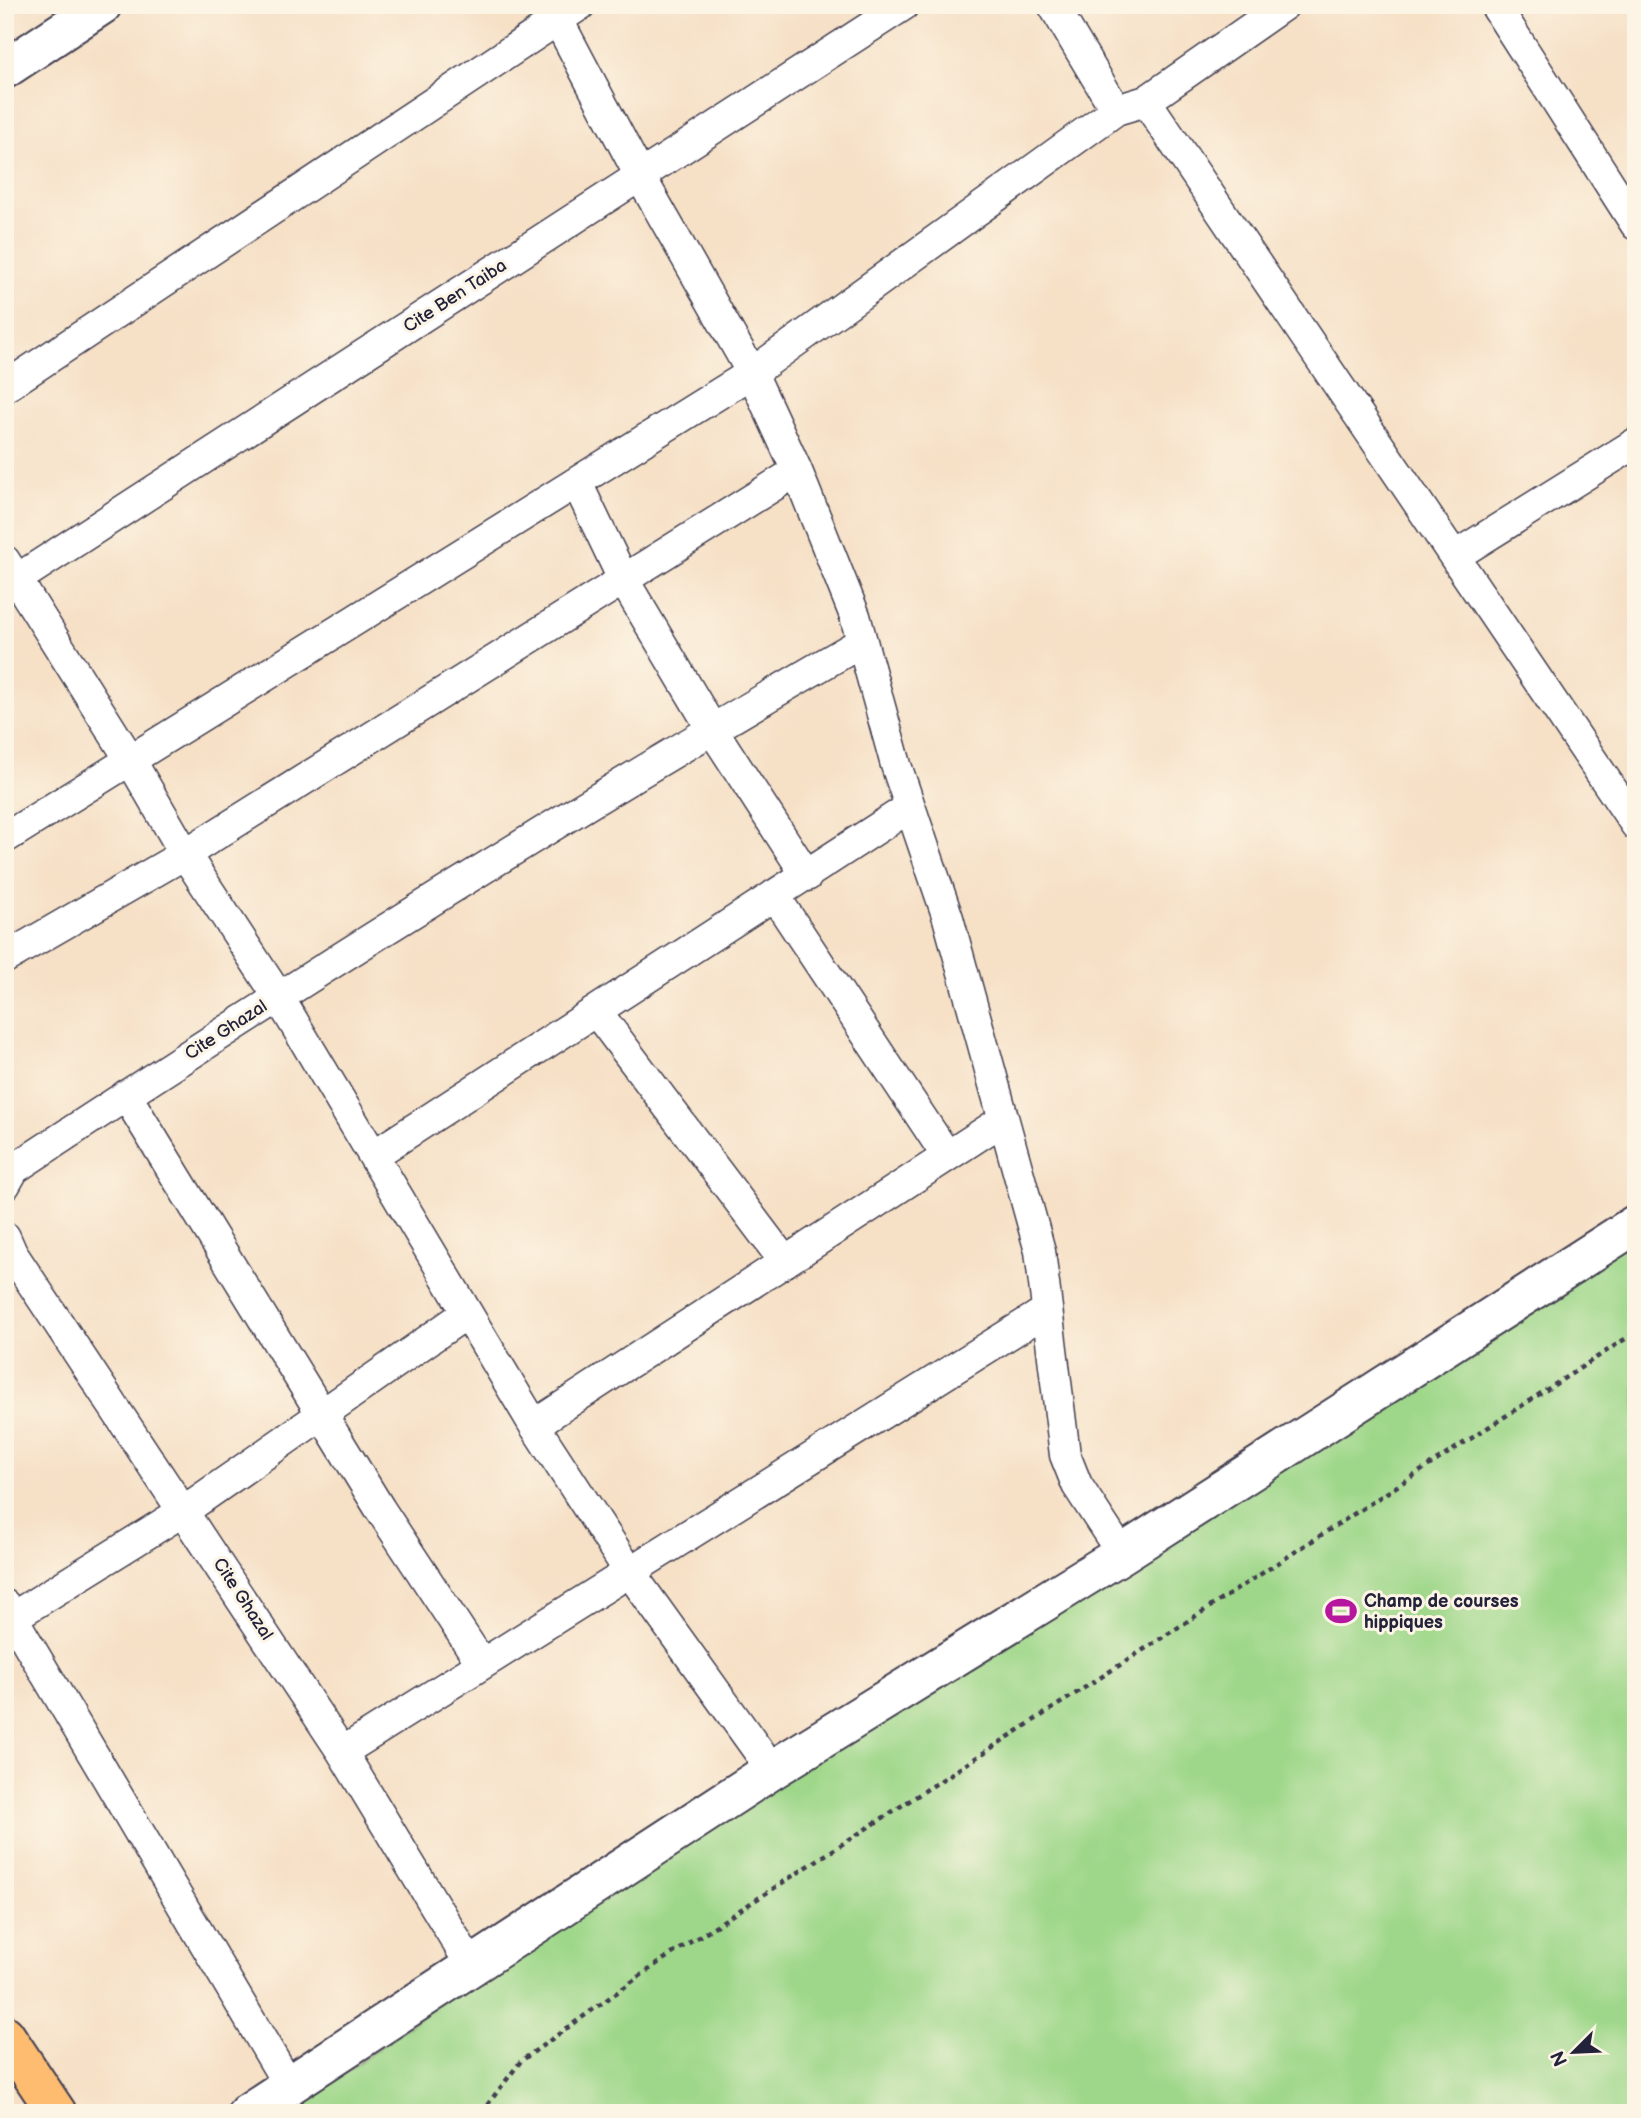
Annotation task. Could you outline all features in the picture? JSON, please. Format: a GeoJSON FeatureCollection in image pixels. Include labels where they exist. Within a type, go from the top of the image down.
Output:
{"type":"FeatureCollection","features":[{"type":"Feature","properties":{"kind":"highway"},"geometry":{"type":"LineString","coordinates":[[5,2035],[57,2113]]}},
{"type":"Feature","properties":{"kind":"street"},"geometry":{"type":"LineString","coordinates":[[5,69],[102,5]]}},
{"type":"Feature","properties":{"kind":"street","name":"Cite Ben Taiba"},"geometry":{"type":"LineString","coordinates":[[9,576],[640,176],[904,5]]}},
{"type":"Feature","properties":{"kind":"street"},"geometry":{"type":"LineString","coordinates":[[1053,5],[1116,110]]}},
{"type":"Feature","properties":{"kind":"street"},"geometry":{"type":"LineString","coordinates":[[5,838],[752,373],[1116,110],[1146,101],[1284,5]]}},
{"type":"Feature","properties":{"kind":"street"},"geometry":{"type":"LineString","coordinates":[[1495,5],[1636,225]]}},
{"type":"Feature","properties":{"kind":"street"},"geometry":{"type":"LineString","coordinates":[[5,387],[563,10],[640,176],[752,373],[797,471],[855,615],[910,807],[948,918],[1040,1251],[1065,1455],[1077,1485],[1122,1554]]}},
{"type":"Feature","properties":{"kind":"street"},"geometry":{"type":"LineString","coordinates":[[1146,101],[1636,825]]}},
{"type":"Feature","properties":{"kind":"street"},"geometry":{"type":"LineString","coordinates":[[1455,556],[1636,443]]}},
{"type":"Feature","properties":{"kind":"street"},"geometry":{"type":"LineString","coordinates":[[5,958],[185,854],[797,471]]}},
{"type":"Feature","properties":{"kind":"street"},"geometry":{"type":"LineString","coordinates":[[577,483],[623,579],[712,729],[807,876]]}},
{"type":"Feature","properties":{"kind":"street"},"geometry":{"type":"LineString","coordinates":[[9,576],[131,761],[185,854],[278,996],[534,1425],[629,1571],[772,1770]]}},
{"type":"Feature","properties":{"kind":"street","name":"Cite Ghazal"},"geometry":{"type":"LineString","coordinates":[[5,1185],[14,1169],[278,996],[712,729],[862,642]]}},
{"type":"Feature","properties":{"kind":"street"},"geometry":{"type":"LineString","coordinates":[[374,1155],[910,807]]}},
{"type":"Feature","properties":{"kind":"street"},"geometry":{"type":"LineString","coordinates":[[774,895],[947,1156]]}},
{"type":"Feature","properties":{"kind":"street"},"geometry":{"type":"LineString","coordinates":[[596,1011],[785,1262]]}},
{"type":"Feature","properties":{"kind":"street"},"geometry":{"type":"LineString","coordinates":[[126,1095],[380,1509],[482,1664]]}},
{"type":"Feature","properties":{"kind":"street"},"geometry":{"type":"LineString","coordinates":[[534,1425],[1003,1119]]}},
{"type":"Feature","properties":{"kind":"street"},"geometry":{"type":"LineString","coordinates":[[247,2113],[772,1770],[1122,1554],[1636,1224]]}},
{"type":"Feature","properties":{"kind":"street","name":"Cite Ghazal"},"geometry":{"type":"LineString","coordinates":[[5,1237],[12,1254],[185,1510],[342,1752],[472,1967]]}},
{"type":"Feature","properties":{"kind":"street"},"geometry":{"type":"LineString","coordinates":[[342,1752],[1046,1311]]}},
{"type":"Feature","properties":{"kind":"street"},"geometry":{"type":"LineString","coordinates":[[289,2086],[8,1615],[185,1510],[467,1313]]}},
{"type":"Feature","properties":{"kind":"path"},"geometry":{"type":"LineString","coordinates":[[481,2113],[521,2061],[661,1961],[1636,1332]]}},
{"type":"Feature","properties":{"kind":"green space","name":"Champ de courses hippiques"},"geometry":{"type":"Polygon","coordinates":[[[1636,1236],[1636,2113],[291,2113],[459,1987],[1636,1236]]]}},
{"type":"Feature","properties":{"kind":"place","name":"Champ de courses hippiques"},"geometry":{"type":"Point","coordinates":[1341,1611]}}]}
